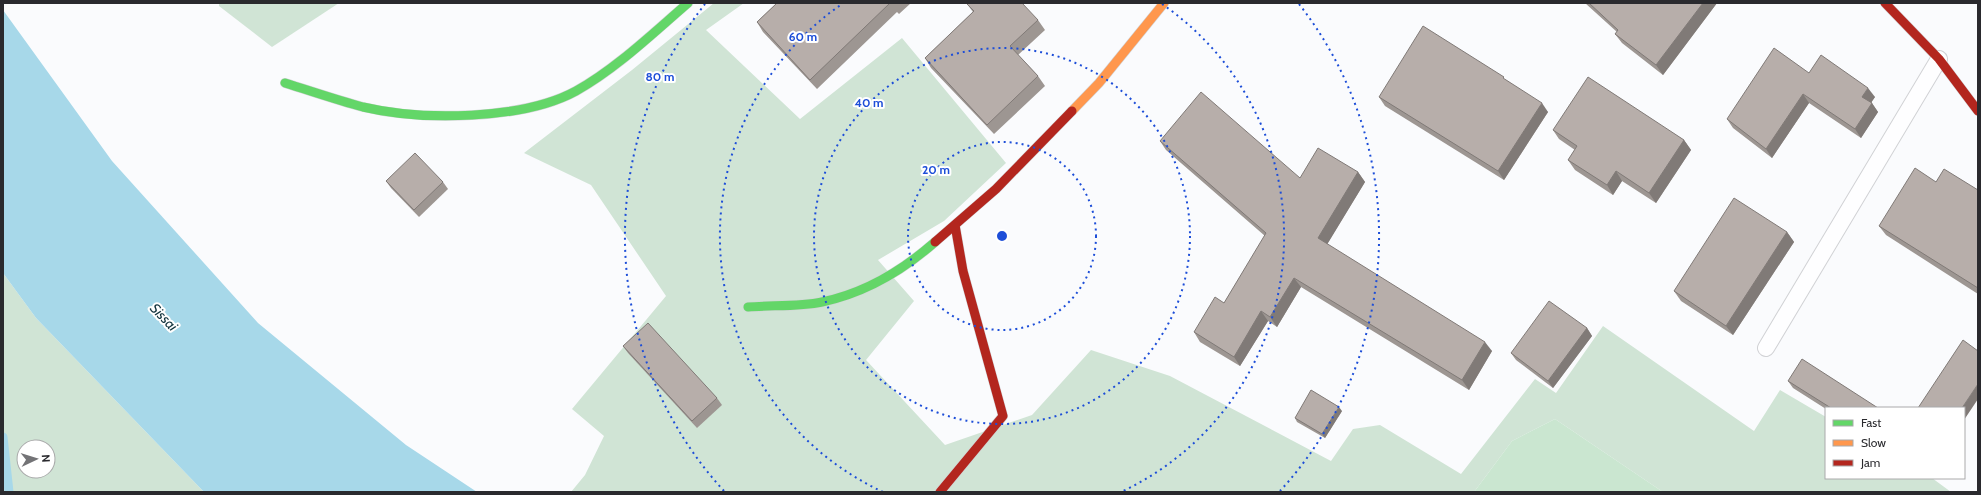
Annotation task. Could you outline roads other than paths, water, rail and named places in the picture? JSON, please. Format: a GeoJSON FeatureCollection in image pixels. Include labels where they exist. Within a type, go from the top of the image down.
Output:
{"type":"FeatureCollection","features":[{"type":"Feature","properties":{"kind":"street"},"geometry":{"type":"LineString","coordinates":[[285,83],[364,107],[421,115],[491,114],[534,107],[576,91],[621,60],[688,3]]}},
{"type":"Feature","properties":{"kind":"street"},"geometry":{"type":"LineString","coordinates":[[748,307],[821,302],[870,287],[912,261],[996,189],[1099,83],[1164,3]]}},
{"type":"Feature","properties":{"kind":"street"},"geometry":{"type":"LineString","coordinates":[[1885,3],[1939,59],[1978,111]]}},
{"type":"Feature","properties":{"kind":"street"},"geometry":{"type":"LineString","coordinates":[[940,492],[1003,416],[963,271],[955,225]]}},
{"type":"Feature","properties":{"kind":"lane"},"geometry":{"type":"LineString","coordinates":[[1766,348],[1939,59]]}},
{"type":"Feature","properties":{"kind":"water","name":"Sissai"},"geometry":{"type":"Polygon","coordinates":[[[3,10],[112,161],[258,323],[406,445],[477,492],[204,492],[36,318],[3,273],[3,10]]]}},
{"type":"Feature","properties":{"kind":"waterway"},"geometry":{"type":"LineString","coordinates":[[3,437],[9,492]]}}]}
